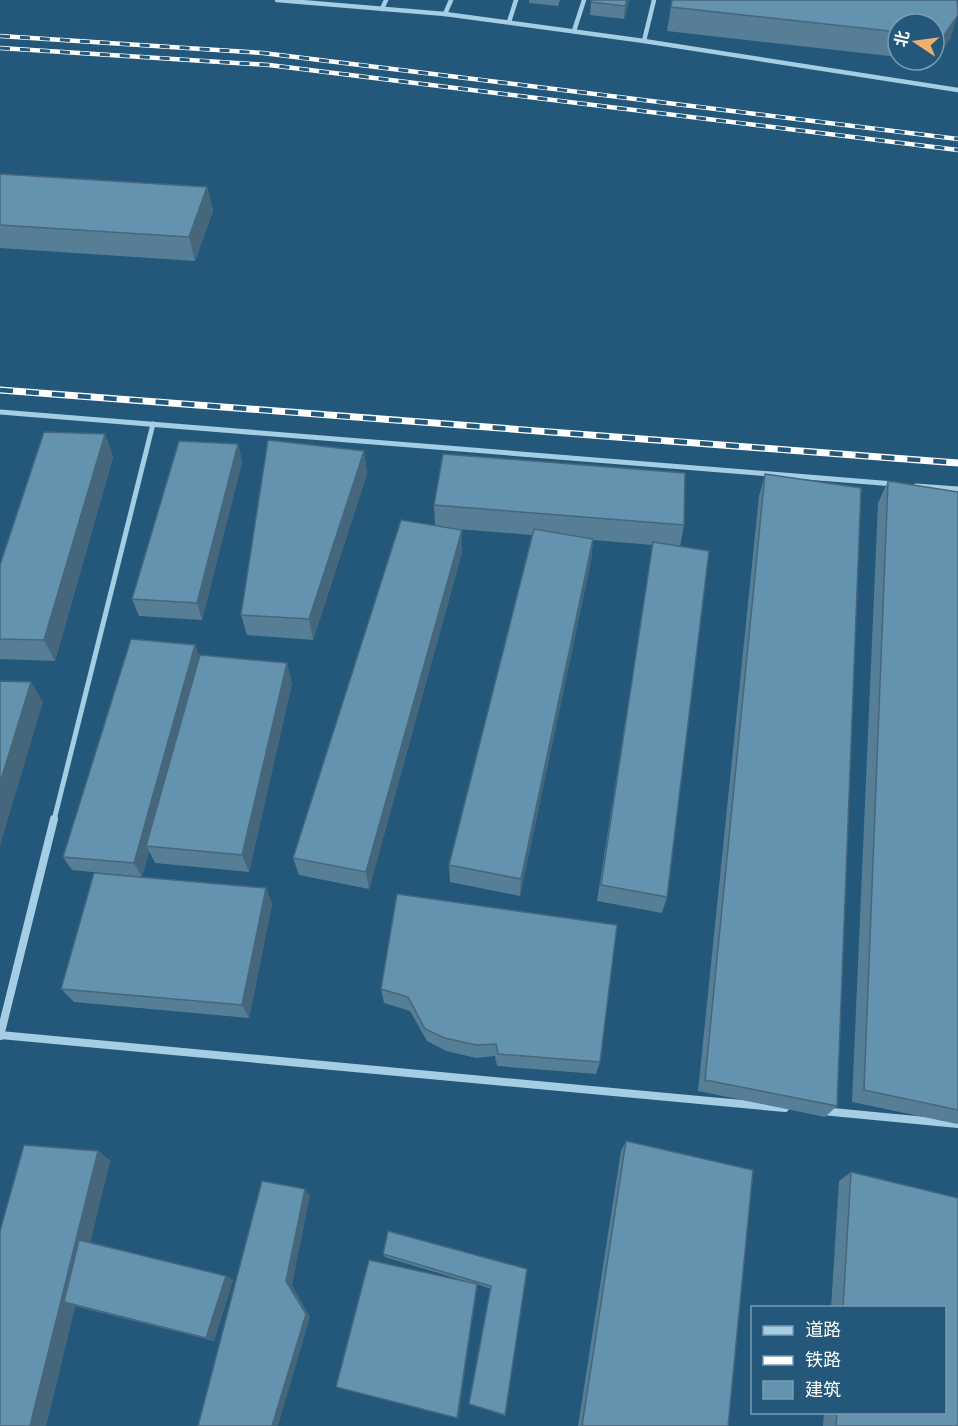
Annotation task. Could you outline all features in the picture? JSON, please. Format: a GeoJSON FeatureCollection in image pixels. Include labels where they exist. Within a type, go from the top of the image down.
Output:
{"type":"FeatureCollection","features":[{"type":"Feature","properties":{"kind":"street"},"geometry":{"type":"LineString","coordinates":[[277,0],[312,1],[509,22],[958,90]]}},
{"type":"Feature","properties":{"kind":"street"},"geometry":{"type":"LineString","coordinates":[[382,9],[386,0]]}},
{"type":"Feature","properties":{"kind":"street"},"geometry":{"type":"LineString","coordinates":[[445,14],[451,0]]}},
{"type":"Feature","properties":{"kind":"street"},"geometry":{"type":"LineString","coordinates":[[509,22],[516,0]]}},
{"type":"Feature","properties":{"kind":"street"},"geometry":{"type":"LineString","coordinates":[[574,31],[584,0]]}},
{"type":"Feature","properties":{"kind":"street"},"geometry":{"type":"LineString","coordinates":[[644,41],[654,0]]}},
{"type":"Feature","properties":{"kind":"street"},"geometry":{"type":"LineString","coordinates":[[0,412],[899,484]]}},
{"type":"Feature","properties":{"kind":"street"},"geometry":{"type":"LineString","coordinates":[[153,424],[0,1035],[792,1109]]}},
{"type":"Feature","properties":{"kind":"street"},"geometry":{"type":"LineString","coordinates":[[911,485],[958,489]]}},
{"type":"Feature","properties":{"kind":"street"},"geometry":{"type":"LineString","coordinates":[[816,1111],[958,1124]]}},
{"type":"Feature","properties":{"kind":"building"},"geometry":{"type":"Polygon","coordinates":[[[591,0],[627,0],[625,6],[591,2],[591,0]]]}},
{"type":"Feature","properties":{"kind":"building"},"geometry":{"type":"Polygon","coordinates":[[[672,0],[957,0],[958,15],[946,33],[946,12],[886,12],[886,31],[671,7],[672,0]]]}},
{"type":"Feature","properties":{"kind":"building"},"geometry":{"type":"Polygon","coordinates":[[[0,174],[207,187],[189,237],[0,225],[0,174]]]}},
{"type":"Feature","properties":{"kind":"building"},"geometry":{"type":"Polygon","coordinates":[[[44,432],[105,434],[44,640],[0,639],[0,565],[44,432]]]}},
{"type":"Feature","properties":{"kind":"building"},"geometry":{"type":"Polygon","coordinates":[[[268,440],[364,451],[309,619],[241,615],[268,440]]]}},
{"type":"Feature","properties":{"kind":"building"},"geometry":{"type":"Polygon","coordinates":[[[179,441],[238,444],[197,603],[132,599],[179,441]]]}},
{"type":"Feature","properties":{"kind":"building"},"geometry":{"type":"Polygon","coordinates":[[[443,454],[685,473],[684,525],[434,505],[443,454]]]}},
{"type":"Feature","properties":{"kind":"building"},"geometry":{"type":"Polygon","coordinates":[[[765,474],[861,488],[837,1106],[705,1080],[765,474]]]}},
{"type":"Feature","properties":{"kind":"building"},"geometry":{"type":"Polygon","coordinates":[[[888,481],[958,492],[958,1110],[864,1090],[888,481]]]}},
{"type":"Feature","properties":{"kind":"building"},"geometry":{"type":"Polygon","coordinates":[[[401,520],[462,530],[366,872],[293,858],[401,520]]]}},
{"type":"Feature","properties":{"kind":"building"},"geometry":{"type":"Polygon","coordinates":[[[534,529],[593,539],[521,879],[449,865],[534,529]]]}},
{"type":"Feature","properties":{"kind":"building"},"geometry":{"type":"Polygon","coordinates":[[[653,542],[709,551],[667,897],[601,885],[653,542]]]}},
{"type":"Feature","properties":{"kind":"building"},"geometry":{"type":"Polygon","coordinates":[[[131,639],[195,645],[134,863],[63,857],[131,639]]]}},
{"type":"Feature","properties":{"kind":"building"},"geometry":{"type":"Polygon","coordinates":[[[200,655],[287,663],[242,855],[146,846],[200,655]]]}},
{"type":"Feature","properties":{"kind":"building"},"geometry":{"type":"Polygon","coordinates":[[[0,681],[31,682],[0,783],[0,681]]]}},
{"type":"Feature","properties":{"kind":"building"},"geometry":{"type":"Polygon","coordinates":[[[94,873],[266,888],[242,1005],[61,989],[94,873]]]}},
{"type":"Feature","properties":{"kind":"building"},"geometry":{"type":"Polygon","coordinates":[[[397,894],[617,925],[600,1062],[498,1054],[496,1044],[476,1045],[445,1038],[425,1029],[408,997],[381,989],[397,894]]]}},
{"type":"Feature","properties":{"kind":"building"},"geometry":{"type":"Polygon","coordinates":[[[626,1141],[753,1170],[728,1426],[582,1426],[626,1141]]]}},
{"type":"Feature","properties":{"kind":"building"},"geometry":{"type":"Polygon","coordinates":[[[24,1145],[98,1151],[30,1426],[0,1426],[0,1231],[24,1145]]]}},
{"type":"Feature","properties":{"kind":"building"},"geometry":{"type":"Polygon","coordinates":[[[851,1172],[958,1198],[958,1426],[836,1426],[837,1414],[946,1414],[946,1306],[843,1306],[851,1172]]]}},
{"type":"Feature","properties":{"kind":"building"},"geometry":{"type":"Polygon","coordinates":[[[262,1181],[305,1189],[286,1281],[306,1314],[272,1426],[198,1426],[262,1181]]]}},
{"type":"Feature","properties":{"kind":"building"},"geometry":{"type":"Polygon","coordinates":[[[388,1231],[527,1269],[505,1415],[469,1404],[491,1286],[383,1254],[388,1231]]]}},
{"type":"Feature","properties":{"kind":"building"},"geometry":{"type":"Polygon","coordinates":[[[79,1240],[226,1276],[206,1338],[64,1302],[79,1240]]]}},
{"type":"Feature","properties":{"kind":"building"},"geometry":{"type":"Polygon","coordinates":[[[369,1260],[477,1284],[457,1418],[336,1387],[369,1260]]]}},
{"type":"Feature","properties":{"kind":"railway"},"geometry":{"type":"LineString","coordinates":[[0,36],[263,53],[958,139]]}},
{"type":"Feature","properties":{"kind":"railway"},"geometry":{"type":"LineString","coordinates":[[0,48],[269,65],[958,150]]}},
{"type":"Feature","properties":{"kind":"railway"},"geometry":{"type":"LineString","coordinates":[[0,390],[958,463]]}}]}
